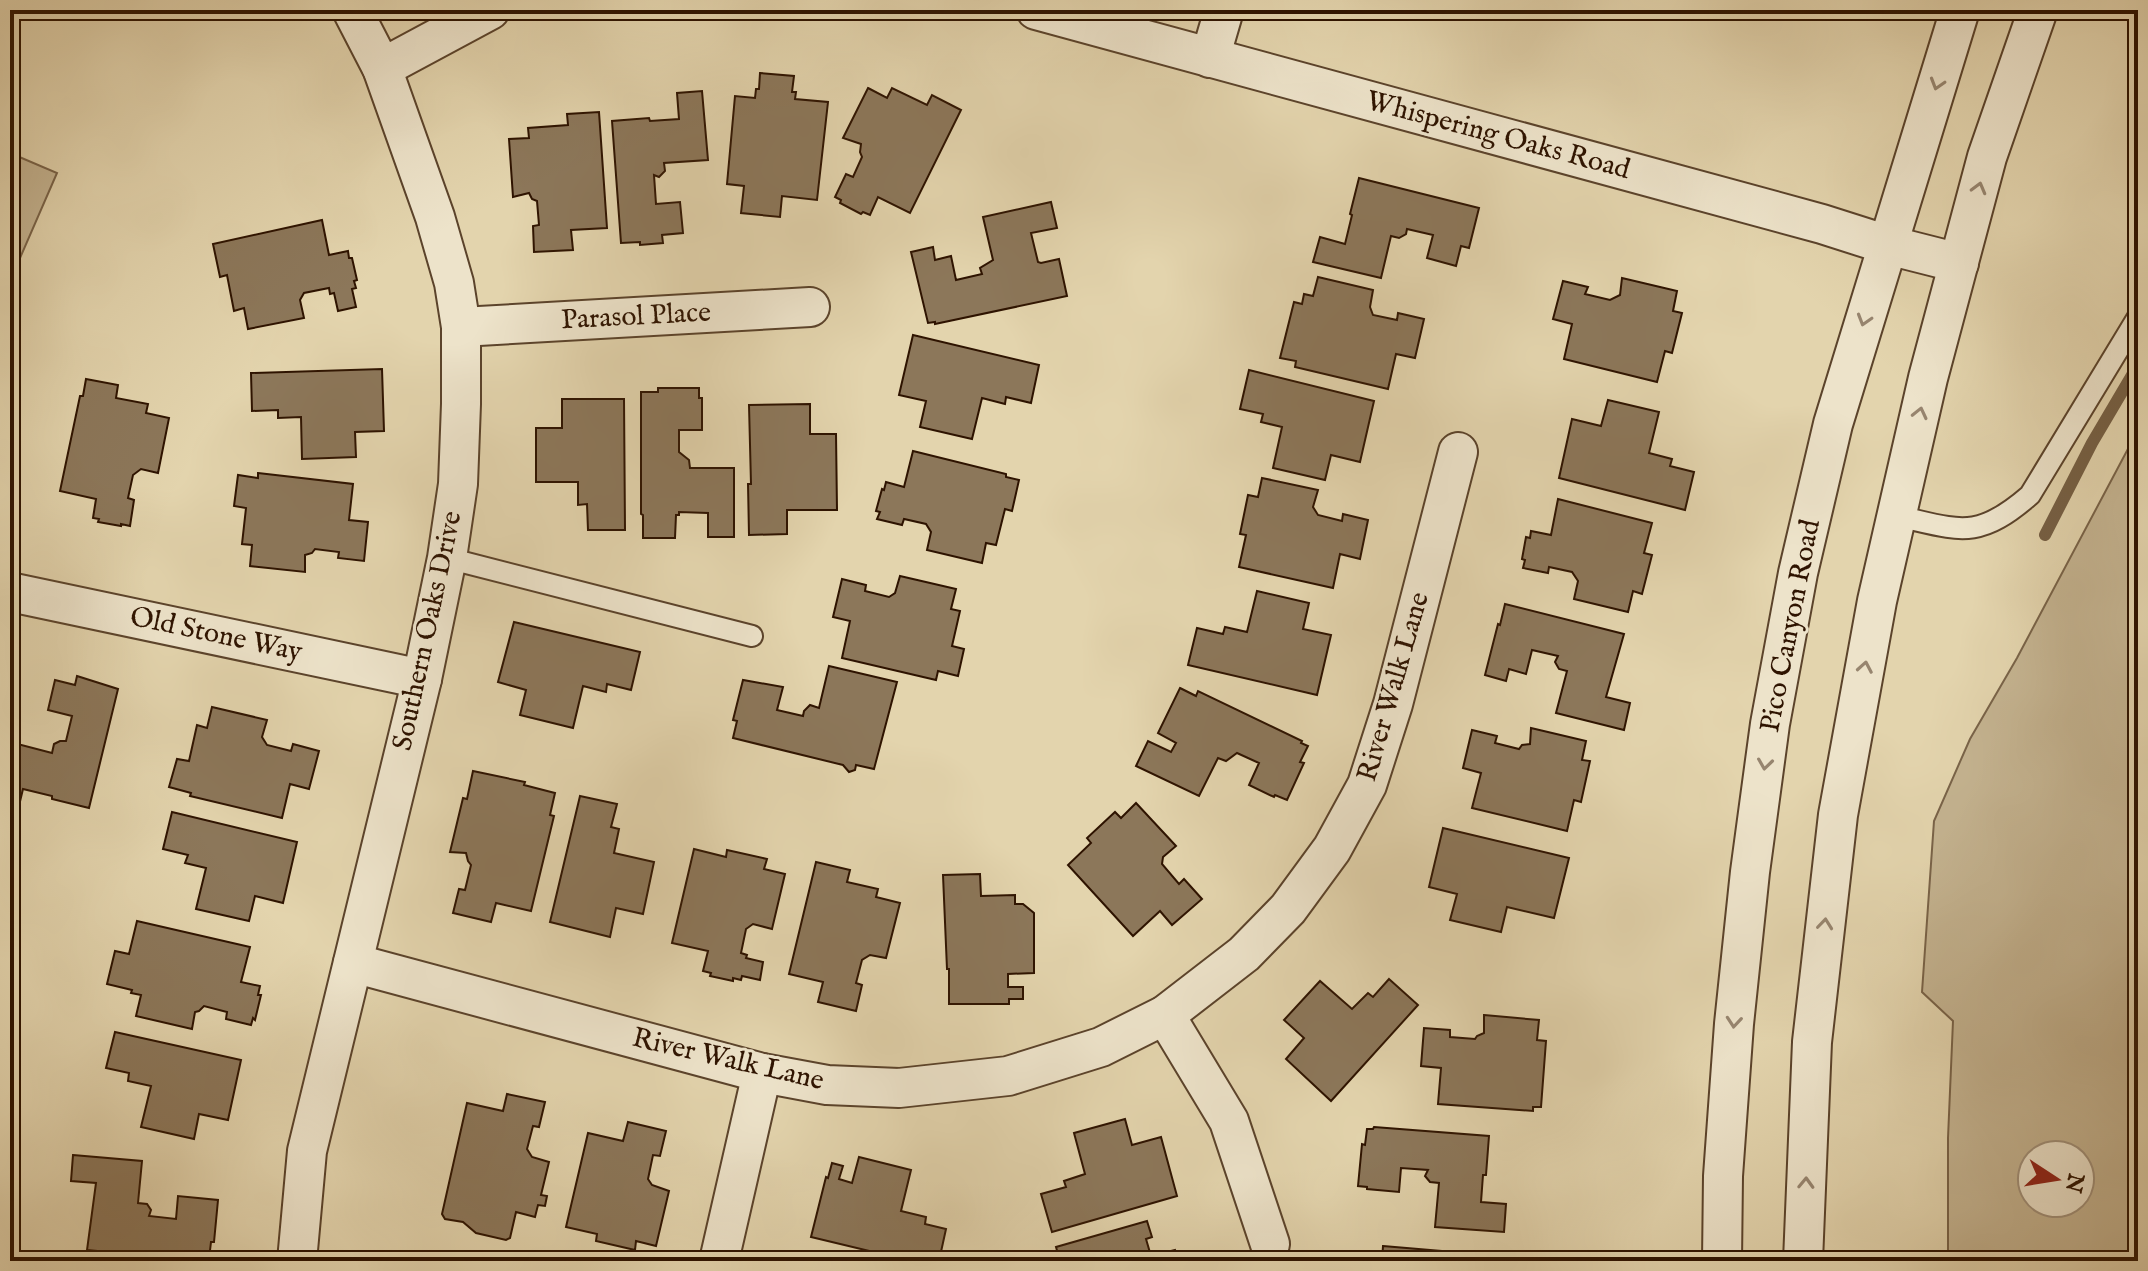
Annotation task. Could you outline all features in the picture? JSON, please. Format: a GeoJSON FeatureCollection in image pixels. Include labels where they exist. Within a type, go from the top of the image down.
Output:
{"type":"FeatureCollection","features":[{"type":"Feature","properties":{"kind":"street","name":"Southern Oaks Drive"},"geometry":{"type":"LineString","coordinates":[[297,1261],[307,1151],[422,679],[447,558],[458,484],[461,327],[454,283],[435,217],[382,68],[352,10]]}},
{"type":"Feature","properties":{"kind":"street"},"geometry":{"type":"LineString","coordinates":[[382,68],[490,10]]}},
{"type":"Feature","properties":{"kind":"street","name":"Whispering Oaks Road"},"geometry":{"type":"LineString","coordinates":[[1036,10],[1959,263]]}},
{"type":"Feature","properties":{"kind":"street"},"geometry":{"type":"LineString","coordinates":[[1210,58],[1224,10]]}},
{"type":"Feature","properties":{"kind":"street","name":"Pico Canyon Road"},"geometry":{"type":"LineString","coordinates":[[1722,1261],[1723,1176],[1734,1024],[1750,872],[1770,724],[1798,573],[1833,424],[1960,10]]}},
{"type":"Feature","properties":{"kind":"street"},"geometry":{"type":"LineString","coordinates":[[1803,1261],[1812,1042],[1838,815],[1877,601],[1928,378],[1987,157],[2038,10]]}},
{"type":"Feature","properties":{"kind":"street","name":"Parasol Place"},"geometry":{"type":"LineString","coordinates":[[461,327],[810,307]]}},
{"type":"Feature","properties":{"kind":"street","name":"River Walk Lane"},"geometry":{"type":"LineString","coordinates":[[353,963],[762,1073],[827,1085],[899,1088],[1008,1076],[1101,1047],[1165,1015],[1244,954],[1288,909],[1332,849],[1367,785],[1393,704],[1458,452]]}},
{"type":"Feature","properties":{"kind":"street","name":"Old Stone Way"},"geometry":{"type":"LineString","coordinates":[[10,592],[422,679]]}},
{"type":"Feature","properties":{"kind":"street"},"geometry":{"type":"LineString","coordinates":[[1165,1015],[1229,1121],[1270,1244]]}},
{"type":"Feature","properties":{"kind":"street"},"geometry":{"type":"LineString","coordinates":[[719,1261],[762,1073]]}},
{"type":"Feature","properties":{"kind":"lane"},"geometry":{"type":"LineString","coordinates":[[1897,516],[1973,529],[2010,513],[2030,495],[2138,317]]}},
{"type":"Feature","properties":{"kind":"lane"},"geometry":{"type":"LineString","coordinates":[[447,558],[752,636]]}},
{"type":"Feature","properties":{"kind":"shaded area"},"geometry":{"type":"Polygon","coordinates":[[[10,153],[57,173],[10,281],[10,153]]]}},
{"type":"Feature","properties":{"kind":"shaded area"},"geometry":{"type":"Polygon","coordinates":[[[2138,430],[2138,1261],[1948,1261],[1948,1138],[1953,1021],[1922,992],[1934,821],[1970,739],[2017,658],[2138,430]]]}},
{"type":"Feature","properties":{"kind":"building"},"geometry":{"type":"Polygon","coordinates":[[[760,73],[794,76],[792,92],[796,92],[795,99],[828,102],[817,200],[782,196],[780,217],[741,213],[744,186],[727,184],[735,96],[755,98],[760,73]]]}},
{"type":"Feature","properties":{"kind":"building"},"geometry":{"type":"Polygon","coordinates":[[[868,88],[887,98],[892,88],[927,105],[932,95],[961,110],[910,213],[878,197],[870,215],[861,214],[835,197],[846,174],[853,177],[862,157],[861,144],[843,138],[868,88]]]}},
{"type":"Feature","properties":{"kind":"building"},"geometry":{"type":"Polygon","coordinates":[[[702,91],[708,160],[664,163],[665,171],[659,177],[654,175],[656,204],[680,202],[683,233],[662,235],[663,243],[621,243],[612,121],[679,119],[677,93],[702,91]]]}},
{"type":"Feature","properties":{"kind":"building"},"geometry":{"type":"Polygon","coordinates":[[[599,112],[607,228],[571,230],[573,250],[534,252],[533,226],[539,225],[537,201],[529,193],[513,197],[509,139],[529,138],[528,128],[568,125],[567,114],[599,112]]]}},
{"type":"Feature","properties":{"kind":"building"},"geometry":{"type":"Polygon","coordinates":[[[1359,178],[1479,208],[1469,248],[1461,246],[1456,266],[1427,258],[1433,235],[1407,229],[1406,234],[1399,238],[1391,236],[1381,278],[1313,262],[1320,237],[1345,244],[1359,178]]]}},
{"type":"Feature","properties":{"kind":"building"},"geometry":{"type":"Polygon","coordinates":[[[1051,202],[1057,228],[1031,233],[1038,262],[1059,259],[1067,296],[928,323],[911,252],[933,247],[935,260],[951,256],[956,280],[982,274],[980,268],[993,260],[983,217],[1051,202]]]}},
{"type":"Feature","properties":{"kind":"building"},"geometry":{"type":"Polygon","coordinates":[[[322,220],[329,255],[348,251],[349,258],[352,258],[357,280],[354,281],[356,288],[352,289],[356,307],[338,311],[334,293],[330,294],[329,288],[304,293],[300,300],[304,318],[248,329],[244,308],[234,311],[227,275],[220,277],[213,244],[322,220]]]}},
{"type":"Feature","properties":{"kind":"building"},"geometry":{"type":"Polygon","coordinates":[[[1318,277],[1373,290],[1370,307],[1373,315],[1397,320],[1398,313],[1424,319],[1415,358],[1396,354],[1388,389],[1295,367],[1296,361],[1280,358],[1294,302],[1302,304],[1304,294],[1313,296],[1318,277]]]}},
{"type":"Feature","properties":{"kind":"building"},"geometry":{"type":"Polygon","coordinates":[[[1622,278],[1677,291],[1673,311],[1682,313],[1672,353],[1665,351],[1657,382],[1564,359],[1572,324],[1553,319],[1563,281],[1588,287],[1585,294],[1610,300],[1620,295],[1622,278]]]}},
{"type":"Feature","properties":{"kind":"building"},"geometry":{"type":"Polygon","coordinates":[[[913,335],[1039,365],[1031,403],[1006,397],[1005,404],[982,398],[972,439],[920,427],[926,401],[899,395],[913,335]]]}},
{"type":"Feature","properties":{"kind":"building"},"geometry":{"type":"Polygon","coordinates":[[[382,369],[384,431],[355,432],[356,457],[302,459],[301,417],[278,418],[278,410],[252,411],[251,373],[382,369]]]}},
{"type":"Feature","properties":{"kind":"building"},"geometry":{"type":"Polygon","coordinates":[[[1249,370],[1374,401],[1360,462],[1331,455],[1325,480],[1273,468],[1282,427],[1261,422],[1263,414],[1240,409],[1249,370]]]}},
{"type":"Feature","properties":{"kind":"building"},"geometry":{"type":"Polygon","coordinates":[[[86,379],[118,385],[116,398],[148,404],[146,413],[169,418],[158,473],[141,469],[133,475],[128,498],[134,500],[130,526],[98,522],[99,519],[93,518],[96,499],[60,491],[86,379]]]}},
{"type":"Feature","properties":{"kind":"building"},"geometry":{"type":"Polygon","coordinates":[[[658,388],[699,388],[702,430],[679,430],[679,452],[689,460],[690,468],[734,468],[734,537],[708,537],[708,513],[679,512],[676,515],[675,538],[643,538],[641,392],[658,392],[658,388]]]}},
{"type":"Feature","properties":{"kind":"building"},"geometry":{"type":"Polygon","coordinates":[[[562,399],[624,399],[625,530],[588,530],[587,504],[578,505],[578,482],[536,482],[536,428],[562,428],[562,399]]]}},
{"type":"Feature","properties":{"kind":"building"},"geometry":{"type":"Polygon","coordinates":[[[1608,400],[1659,412],[1649,453],[1672,459],[1670,466],[1694,472],[1685,510],[1559,478],[1572,419],[1601,426],[1608,400]]]}},
{"type":"Feature","properties":{"kind":"building"},"geometry":{"type":"Polygon","coordinates":[[[810,404],[810,434],[836,434],[837,510],[787,510],[787,534],[749,535],[749,405],[810,404]]]}},
{"type":"Feature","properties":{"kind":"building"},"geometry":{"type":"Polygon","coordinates":[[[913,451],[1019,480],[1012,511],[1005,509],[996,545],[986,543],[982,563],[927,550],[931,532],[926,524],[904,519],[902,525],[877,519],[882,489],[886,482],[904,487],[913,451]]]}},
{"type":"Feature","properties":{"kind":"building"},"geometry":{"type":"Polygon","coordinates":[[[258,473],[353,484],[349,520],[368,522],[364,561],[338,558],[339,552],[315,549],[305,555],[305,572],[250,566],[252,545],[242,544],[246,508],[234,506],[238,475],[258,478],[258,473]]]}},
{"type":"Feature","properties":{"kind":"building"},"geometry":{"type":"Polygon","coordinates":[[[1262,478],[1318,490],[1313,507],[1318,515],[1342,521],[1343,514],[1368,520],[1360,559],[1340,554],[1333,588],[1239,567],[1246,535],[1240,534],[1248,495],[1258,497],[1262,478]]]}},
{"type":"Feature","properties":{"kind":"building"},"geometry":{"type":"Polygon","coordinates":[[[1558,499],[1652,523],[1644,553],[1652,555],[1642,594],[1633,591],[1628,612],[1574,599],[1578,581],[1572,572],[1549,567],[1548,573],[1523,568],[1526,537],[1530,538],[1531,531],[1551,535],[1558,499]]]}},
{"type":"Feature","properties":{"kind":"building"},"geometry":{"type":"Polygon","coordinates":[[[900,576],[956,589],[951,609],[960,611],[952,646],[964,649],[958,676],[938,671],[936,680],[842,658],[850,621],[833,617],[842,579],[866,585],[865,591],[889,597],[895,593],[900,576]]]}},
{"type":"Feature","properties":{"kind":"building"},"geometry":{"type":"Polygon","coordinates":[[[1257,591],[1309,603],[1303,629],[1331,635],[1317,695],[1188,665],[1197,628],[1223,634],[1225,627],[1247,632],[1257,591]]]}},
{"type":"Feature","properties":{"kind":"building"},"geometry":{"type":"Polygon","coordinates":[[[1505,604],[1624,634],[1606,697],[1630,703],[1624,730],[1556,713],[1567,671],[1559,669],[1555,662],[1558,656],[1532,650],[1526,674],[1509,669],[1506,681],[1485,675],[1505,604]]]}},
{"type":"Feature","properties":{"kind":"building"},"geometry":{"type":"Polygon","coordinates":[[[514,622],[640,652],[631,690],[607,684],[606,692],[583,686],[573,728],[520,715],[526,690],[498,682],[514,622]]]}},
{"type":"Feature","properties":{"kind":"building"},"geometry":{"type":"Polygon","coordinates":[[[829,666],[897,682],[874,769],[856,765],[855,770],[849,772],[843,765],[733,738],[737,721],[733,720],[743,680],[783,687],[777,710],[803,716],[810,705],[819,708],[829,666]]]}},
{"type":"Feature","properties":{"kind":"building"},"geometry":{"type":"Polygon","coordinates":[[[77,676],[118,689],[89,808],[23,789],[17,814],[10,812],[10,742],[52,753],[54,744],[66,741],[72,716],[48,710],[55,680],[75,685],[77,676]]]}},
{"type":"Feature","properties":{"kind":"building"},"geometry":{"type":"Polygon","coordinates":[[[1180,688],[1196,696],[1198,691],[1308,746],[1300,762],[1304,763],[1287,800],[1249,785],[1259,763],[1237,753],[1226,761],[1218,758],[1199,796],[1136,766],[1148,741],[1171,752],[1176,743],[1158,733],[1180,688]]]}},
{"type":"Feature","properties":{"kind":"building"},"geometry":{"type":"Polygon","coordinates":[[[212,707],[267,720],[262,737],[267,745],[291,751],[293,744],[319,751],[309,789],[290,784],[282,818],[190,796],[191,793],[169,787],[177,759],[189,761],[197,725],[207,728],[212,707]]]}},
{"type":"Feature","properties":{"kind":"building"},"geometry":{"type":"Polygon","coordinates":[[[1531,728],[1586,741],[1582,760],[1590,761],[1581,802],[1574,800],[1567,831],[1472,808],[1481,773],[1463,768],[1472,730],[1497,736],[1495,743],[1519,749],[1522,745],[1530,744],[1531,728]]]}},
{"type":"Feature","properties":{"kind":"building"},"geometry":{"type":"Polygon","coordinates":[[[473,771],[525,782],[524,785],[555,793],[550,815],[554,816],[531,911],[496,903],[491,922],[453,913],[459,889],[465,890],[471,865],[466,853],[450,852],[473,771]]]}},
{"type":"Feature","properties":{"kind":"building"},"geometry":{"type":"Polygon","coordinates":[[[580,796],[617,804],[611,827],[619,829],[614,853],[654,862],[643,914],[616,908],[610,937],[550,922],[580,796]]]}},
{"type":"Feature","properties":{"kind":"building"},"geometry":{"type":"Polygon","coordinates":[[[1136,803],[1176,846],[1163,857],[1162,864],[1179,884],[1184,879],[1202,899],[1172,925],[1160,911],[1133,936],[1068,865],[1091,843],[1087,838],[1115,812],[1121,818],[1136,803]]]}},
{"type":"Feature","properties":{"kind":"building"},"geometry":{"type":"Polygon","coordinates":[[[172,812],[297,842],[283,903],[255,896],[249,921],[196,909],[206,868],[185,863],[188,855],[163,849],[172,812]]]}},
{"type":"Feature","properties":{"kind":"building"},"geometry":{"type":"Polygon","coordinates":[[[1443,828],[1569,858],[1554,918],[1507,907],[1501,932],[1450,920],[1457,894],[1429,887],[1443,828]]]}},
{"type":"Feature","properties":{"kind":"building"},"geometry":{"type":"Polygon","coordinates":[[[694,849],[726,857],[727,850],[767,859],[764,869],[785,874],[772,929],[753,924],[746,929],[741,953],[747,955],[746,958],[763,962],[760,980],[742,976],[741,980],[733,978],[733,981],[710,976],[711,973],[703,971],[708,951],[672,943],[694,849]]]}},
{"type":"Feature","properties":{"kind":"building"},"geometry":{"type":"Polygon","coordinates":[[[816,862],[850,870],[847,882],[878,889],[876,897],[900,903],[886,958],[870,955],[862,960],[856,983],[862,985],[856,1011],[818,1002],[823,982],[789,974],[816,862]]]}},
{"type":"Feature","properties":{"kind":"building"},"geometry":{"type":"Polygon","coordinates":[[[980,874],[981,896],[1015,895],[1015,904],[1023,904],[1034,913],[1034,973],[1008,974],[1008,987],[1023,987],[1023,999],[1009,999],[1009,1004],[949,1004],[943,875],[980,874]]]}},
{"type":"Feature","properties":{"kind":"building"},"geometry":{"type":"Polygon","coordinates":[[[137,921],[250,947],[241,982],[260,986],[258,995],[261,995],[251,1025],[226,1019],[227,1012],[204,1006],[195,1012],[192,1029],[136,1016],[141,995],[107,984],[115,951],[129,954],[137,921]]]}},
{"type":"Feature","properties":{"kind":"building"},"geometry":{"type":"Polygon","coordinates":[[[1389,979],[1418,1005],[1331,1101],[1286,1059],[1304,1038],[1284,1020],[1320,981],[1352,1009],[1368,993],[1373,997],[1389,979]]]}},
{"type":"Feature","properties":{"kind":"building"},"geometry":{"type":"Polygon","coordinates":[[[1484,1015],[1539,1020],[1537,1040],[1546,1041],[1541,1107],[1533,1107],[1533,1111],[1438,1104],[1441,1068],[1421,1066],[1424,1028],[1450,1030],[1450,1037],[1475,1039],[1484,1033],[1484,1015]]]}},
{"type":"Feature","properties":{"kind":"building"},"geometry":{"type":"Polygon","coordinates":[[[115,1032],[241,1060],[228,1120],[199,1114],[194,1139],[141,1127],[151,1086],[128,1081],[129,1073],[106,1068],[115,1032]]]}},
{"type":"Feature","properties":{"kind":"building"},"geometry":{"type":"Polygon","coordinates":[[[507,1094],[545,1102],[539,1127],[533,1126],[527,1149],[532,1157],[549,1162],[541,1195],[547,1196],[545,1206],[538,1205],[535,1217],[516,1212],[510,1238],[506,1240],[476,1233],[463,1222],[445,1219],[442,1214],[467,1103],[503,1111],[507,1094]]]}},
{"type":"Feature","properties":{"kind":"building"},"geometry":{"type":"Polygon","coordinates":[[[1125,1119],[1132,1145],[1161,1137],[1177,1196],[1052,1232],[1041,1194],[1066,1187],[1064,1181],[1085,1174],[1074,1133],[1125,1119]]]}},
{"type":"Feature","properties":{"kind":"building"},"geometry":{"type":"Polygon","coordinates":[[[628,1122],[666,1131],[660,1156],[653,1155],[648,1179],[652,1185],[669,1191],[656,1246],[636,1241],[635,1250],[596,1241],[597,1234],[566,1227],[588,1133],[623,1141],[628,1122]]]}},
{"type":"Feature","properties":{"kind":"building"},"geometry":{"type":"Polygon","coordinates":[[[1367,1129],[1489,1136],[1481,1202],[1506,1204],[1504,1232],[1435,1227],[1439,1183],[1430,1182],[1425,1176],[1428,1170],[1401,1168],[1399,1192],[1358,1186],[1362,1144],[1365,1145],[1367,1129]]]}},
{"type":"Feature","properties":{"kind":"building"},"geometry":{"type":"Polygon","coordinates":[[[73,1155],[142,1161],[138,1203],[147,1204],[151,1210],[149,1216],[176,1219],[178,1196],[218,1200],[209,1259],[204,1258],[203,1261],[87,1250],[96,1183],[71,1181],[73,1155]]]}},
{"type":"Feature","properties":{"kind":"building"},"geometry":{"type":"Polygon","coordinates":[[[859,1157],[911,1170],[901,1211],[926,1217],[925,1224],[946,1229],[939,1261],[911,1261],[811,1237],[832,1163],[843,1166],[839,1179],[852,1183],[859,1157]]]}},
{"type":"Feature","properties":{"kind":"building"},"geometry":{"type":"Polygon","coordinates":[[[1147,1221],[1152,1237],[1146,1239],[1151,1256],[1175,1250],[1178,1261],[1060,1261],[1056,1247],[1147,1221]]]}},
{"type":"Feature","properties":{"kind":"building"},"geometry":{"type":"Polygon","coordinates":[[[1383,1246],[1512,1257],[1512,1261],[1382,1261],[1383,1246]]]}},
{"type":"Feature","properties":{"kind":"building"},"geometry":{"type":"Polygon","coordinates":[[[815,1252],[852,1261],[805,1261],[807,1253],[814,1255],[815,1252]]]}},
{"type":"Feature","properties":{"kind":"waterway"},"geometry":{"type":"LineString","coordinates":[[2045,535],[2092,443],[2138,365]]}}]}
